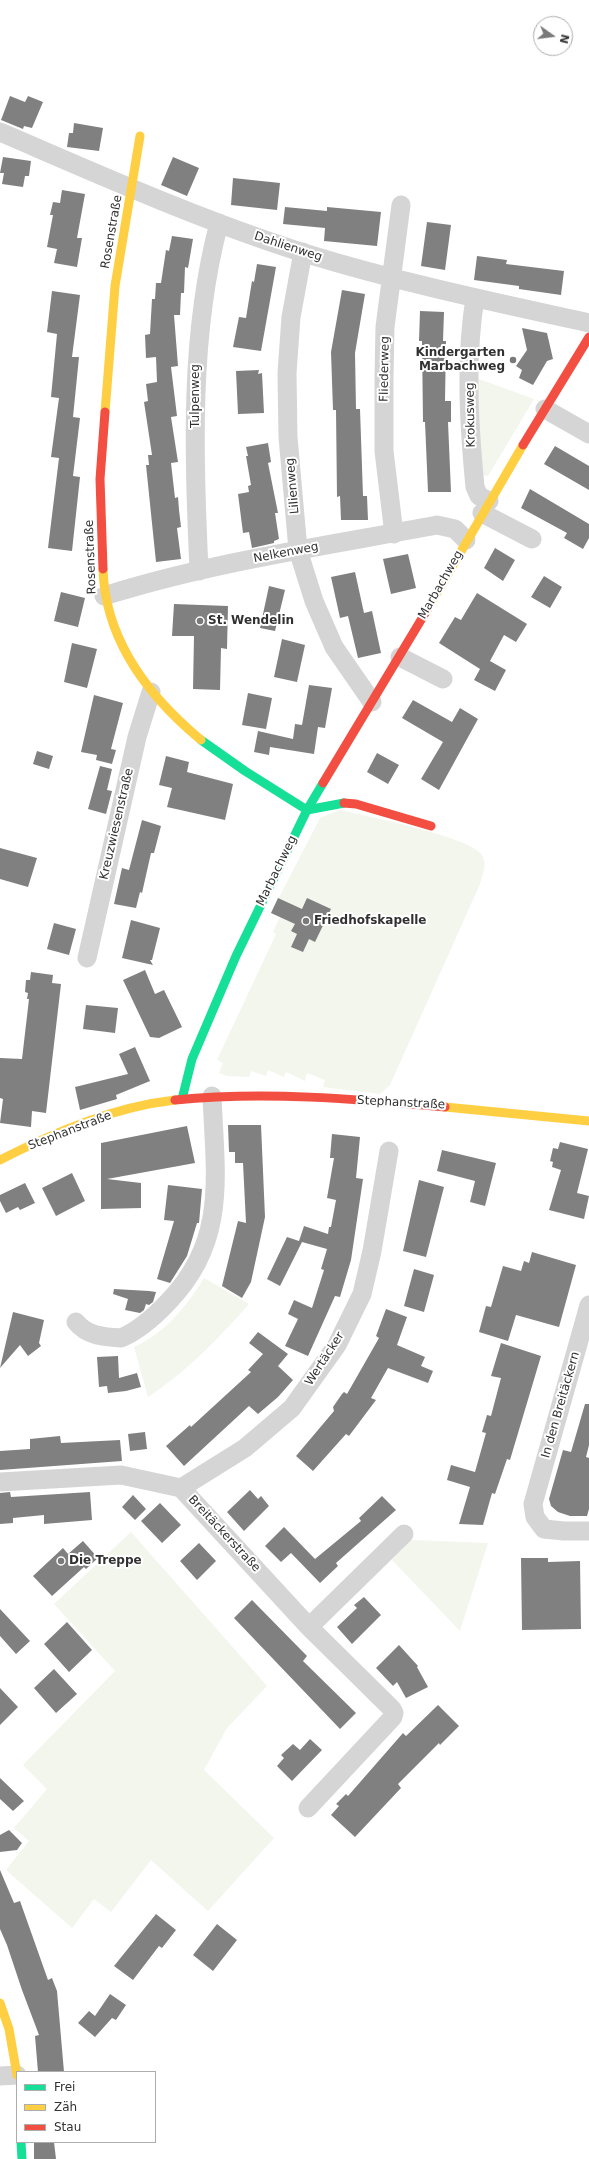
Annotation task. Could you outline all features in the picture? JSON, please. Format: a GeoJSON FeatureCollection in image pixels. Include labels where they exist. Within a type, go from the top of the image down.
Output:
{"type":"FeatureCollection","features":[{"type":"Feature","properties":{"kind":"street","name":"Dahlienweg"},"geometry":{"type":"LineString","coordinates":[[0,132],[219,223],[303,252],[392,279],[589,323]]}},
{"type":"Feature","properties":{"kind":"street","name":"Rosenstraße"},"geometry":{"type":"LineString","coordinates":[[140,136],[115,286],[103,421],[100,479],[104,596],[112,623],[123,648],[151,692],[185,726],[251,774],[307,810]]}},
{"type":"Feature","properties":{"kind":"street","name":"Fliederweg"},"geometry":{"type":"LineString","coordinates":[[394,534],[384,451],[386,327],[401,205]]}},
{"type":"Feature","properties":{"kind":"street","name":"Tulpenweg"},"geometry":{"type":"LineString","coordinates":[[199,571],[197,520],[196,370],[199,326],[219,223]]}},
{"type":"Feature","properties":{"kind":"street","name":"Lilienweg"},"geometry":{"type":"LineString","coordinates":[[303,252],[291,317],[287,373],[288,437],[298,550],[314,601],[334,647],[372,702]]}},
{"type":"Feature","properties":{"kind":"street","name":"Krokusweg"},"geometry":{"type":"LineString","coordinates":[[475,298],[471,325],[469,425],[475,487],[485,507]]}},
{"type":"Feature","properties":{"kind":"street","name":"Marbachweg"},"geometry":{"type":"LineString","coordinates":[[182,1099],[192,1059],[227,978],[307,810],[400,656],[485,507],[589,337]]}},
{"type":"Feature","properties":{"kind":"street"},"geometry":{"type":"LineString","coordinates":[[545,409],[589,434]]}},
{"type":"Feature","properties":{"kind":"street"},"geometry":{"type":"LineString","coordinates":[[485,507],[532,539]]}},
{"type":"Feature","properties":{"kind":"street","name":"Nelkenweg"},"geometry":{"type":"LineString","coordinates":[[104,596],[199,571],[298,550],[394,534],[437,525],[455,529],[466,540]]}},
{"type":"Feature","properties":{"kind":"street"},"geometry":{"type":"LineString","coordinates":[[400,656],[443,679]]}},
{"type":"Feature","properties":{"kind":"street","name":"Kreuzwiesenstraße"},"geometry":{"type":"LineString","coordinates":[[87,958],[137,737],[151,692]]}},
{"type":"Feature","properties":{"kind":"street"},"geometry":{"type":"LineString","coordinates":[[307,810],[340,802],[356,804],[431,826]]}},
{"type":"Feature","properties":{"kind":"street","name":"Stephanstraße"},"geometry":{"type":"LineString","coordinates":[[0,1160],[84,1122],[142,1106],[182,1099],[212,1096],[230,1095],[314,1098],[448,1106],[589,1121]]}},
{"type":"Feature","properties":{"kind":"street"},"geometry":{"type":"LineString","coordinates":[[76,1322],[82,1329],[92,1334],[121,1338],[152,1318],[175,1295],[194,1271],[207,1243],[214,1214],[215,1186],[212,1096]]}},
{"type":"Feature","properties":{"kind":"street","name":"Wertäcker"},"geometry":{"type":"LineString","coordinates":[[182,1488],[245,1448],[292,1408],[337,1345],[362,1294],[372,1251],[389,1151]]}},
{"type":"Feature","properties":{"kind":"street","name":"In den Breitäckern"},"geometry":{"type":"LineString","coordinates":[[589,1305],[533,1504],[535,1517],[544,1529],[564,1532],[589,1531]]}},
{"type":"Feature","properties":{"kind":"street","name":"Breitäckerstraße"},"geometry":{"type":"LineString","coordinates":[[0,1482],[121,1475],[182,1488],[309,1627],[394,1712],[393,1717],[308,1808]]}},
{"type":"Feature","properties":{"kind":"street"},"geometry":{"type":"LineString","coordinates":[[309,1627],[404,1534]]}},
{"type":"Feature","properties":{"kind":"street"},"geometry":{"type":"LineString","coordinates":[[0,2003],[9,2029],[16,2071]]}},
{"type":"Feature","properties":{"kind":"street"},"geometry":{"type":"LineString","coordinates":[[0,2076],[16,2075]]}},
{"type":"Feature","properties":{"kind":"street"},"geometry":{"type":"LineString","coordinates":[[21,2143],[22,2159]]}},
{"type":"Feature","properties":{"kind":"shaded area"},"geometry":{"type":"Polygon","coordinates":[[[476,378],[534,399],[488,476],[480,475],[476,378]]]}},
{"type":"Feature","properties":{"kind":"shaded area"},"geometry":{"type":"Polygon","coordinates":[[[340,810],[392,822],[457,840],[472,847],[481,854],[485,865],[480,884],[390,1085],[380,1094],[323,1087],[325,1080],[307,1073],[305,1081],[286,1072],[284,1077],[268,1070],[266,1076],[251,1071],[249,1077],[227,1076],[219,1073],[223,1063],[217,1060],[276,934],[273,932],[280,917],[271,913],[320,818],[340,810]]]}},
{"type":"Feature","properties":{"kind":"shaded area"},"geometry":{"type":"Polygon","coordinates":[[[204,1278],[249,1304],[202,1354],[148,1397],[134,1347],[156,1334],[174,1318],[190,1299],[204,1278]]]}},
{"type":"Feature","properties":{"kind":"shaded area"},"geometry":{"type":"Polygon","coordinates":[[[131,1532],[267,1686],[227,1728],[204,1770],[274,1838],[208,1911],[151,1860],[111,1912],[94,1899],[72,1928],[6,1870],[29,1841],[14,1828],[47,1789],[23,1765],[115,1671],[54,1604],[131,1532]]]}},
{"type":"Feature","properties":{"kind":"shaded area"},"geometry":{"type":"Polygon","coordinates":[[[411,1540],[488,1543],[460,1631],[392,1560],[411,1540]]]}},
{"type":"Feature","properties":{"kind":"building"},"geometry":{"type":"Polygon","coordinates":[[[10,96],[25,102],[28,96],[43,102],[32,128],[24,126],[23,129],[1,120],[10,96]]]}},
{"type":"Feature","properties":{"kind":"building"},"geometry":{"type":"Polygon","coordinates":[[[74,123],[103,128],[99,151],[67,147],[69,133],[73,133],[74,123]]]}},
{"type":"Feature","properties":{"kind":"building"},"geometry":{"type":"Polygon","coordinates":[[[3,157],[31,161],[29,176],[25,176],[23,187],[2,184],[4,173],[0,173],[3,157]]]}},
{"type":"Feature","properties":{"kind":"building"},"geometry":{"type":"Polygon","coordinates":[[[173,157],[199,168],[187,196],[161,185],[173,157]]]}},
{"type":"Feature","properties":{"kind":"building"},"geometry":{"type":"Polygon","coordinates":[[[233,178],[280,183],[277,210],[231,205],[233,178]]]}},
{"type":"Feature","properties":{"kind":"building"},"geometry":{"type":"Polygon","coordinates":[[[62,190],[85,194],[77,238],[82,238],[77,267],[54,263],[57,249],[47,247],[53,215],[50,215],[53,202],[60,203],[62,190]]]}},
{"type":"Feature","properties":{"kind":"building"},"geometry":{"type":"Polygon","coordinates":[[[285,207],[327,211],[327,207],[381,212],[377,246],[324,241],[325,228],[283,224],[285,207]]]}},
{"type":"Feature","properties":{"kind":"building"},"geometry":{"type":"Polygon","coordinates":[[[427,222],[451,225],[445,270],[421,266],[427,222]]]}},
{"type":"Feature","properties":{"kind":"building"},"geometry":{"type":"Polygon","coordinates":[[[172,236],[193,239],[188,268],[185,267],[184,293],[181,293],[180,315],[174,315],[178,366],[171,367],[177,416],[171,417],[178,462],[171,463],[175,498],[178,497],[181,527],[177,528],[181,559],[156,562],[146,465],[149,465],[148,455],[152,455],[144,402],[148,401],[146,384],[157,382],[156,357],[146,358],[145,335],[150,334],[152,299],[155,299],[156,283],[161,283],[166,250],[169,251],[172,236]]]}},
{"type":"Feature","properties":{"kind":"building"},"geometry":{"type":"Polygon","coordinates":[[[477,256],[507,260],[506,264],[564,271],[561,295],[519,289],[519,286],[474,280],[477,256]]]}},
{"type":"Feature","properties":{"kind":"building"},"geometry":{"type":"Polygon","coordinates":[[[257,264],[276,267],[261,351],[233,347],[239,317],[246,318],[252,281],[254,282],[257,264]]]}},
{"type":"Feature","properties":{"kind":"building"},"geometry":{"type":"Polygon","coordinates":[[[342,290],[365,294],[355,353],[356,409],[360,409],[363,496],[367,496],[368,520],[341,520],[340,496],[337,497],[336,410],[333,410],[331,352],[342,290]]]}},
{"type":"Feature","properties":{"kind":"building"},"geometry":{"type":"Polygon","coordinates":[[[52,291],[80,295],[72,357],[79,357],[73,417],[80,418],[73,476],[80,477],[72,551],[48,548],[59,458],[51,457],[59,398],[51,397],[57,334],[47,332],[52,291]]]}},
{"type":"Feature","properties":{"kind":"building"},"geometry":{"type":"Polygon","coordinates":[[[420,311],[444,312],[443,341],[446,341],[445,401],[451,401],[451,422],[448,422],[451,492],[428,492],[425,422],[423,422],[422,341],[419,341],[420,311]]]}},
{"type":"Feature","properties":{"kind":"building"},"geometry":{"type":"Polygon","coordinates":[[[522,328],[547,333],[553,359],[547,361],[533,385],[519,378],[522,370],[516,366],[527,350],[522,328]]]}},
{"type":"Feature","properties":{"kind":"building"},"geometry":{"type":"Polygon","coordinates":[[[259,370],[258,374],[262,373],[264,413],[238,414],[236,371],[259,370]]]}},
{"type":"Feature","properties":{"kind":"building"},"geometry":{"type":"Polygon","coordinates":[[[268,443],[271,462],[268,463],[278,513],[275,513],[279,539],[274,541],[274,543],[252,548],[249,532],[243,533],[238,494],[249,492],[248,486],[251,485],[246,447],[268,443]]]}},
{"type":"Feature","properties":{"kind":"building"},"geometry":{"type":"Polygon","coordinates":[[[555,446],[589,466],[589,490],[544,464],[555,446]]]}},
{"type":"Feature","properties":{"kind":"building"},"geometry":{"type":"Polygon","coordinates":[[[530,489],[589,524],[589,538],[583,549],[564,538],[567,533],[521,508],[530,489]]]}},
{"type":"Feature","properties":{"kind":"building"},"geometry":{"type":"Polygon","coordinates":[[[495,548],[515,560],[503,581],[484,568],[495,548]]]}},
{"type":"Feature","properties":{"kind":"building"},"geometry":{"type":"Polygon","coordinates":[[[408,554],[416,588],[391,594],[383,559],[408,554]]]}},
{"type":"Feature","properties":{"kind":"building"},"geometry":{"type":"Polygon","coordinates":[[[355,572],[364,613],[372,611],[381,653],[358,658],[348,616],[340,618],[331,577],[355,572]]]}},
{"type":"Feature","properties":{"kind":"building"},"geometry":{"type":"Polygon","coordinates":[[[544,576],[562,587],[550,608],[531,597],[544,576]]]}},
{"type":"Feature","properties":{"kind":"building"},"geometry":{"type":"Polygon","coordinates":[[[269,586],[285,590],[275,631],[260,628],[269,586]]]}},
{"type":"Feature","properties":{"kind":"building"},"geometry":{"type":"Polygon","coordinates":[[[61,592],[85,598],[78,627],[54,621],[61,592]]]}},
{"type":"Feature","properties":{"kind":"building"},"geometry":{"type":"Polygon","coordinates":[[[477,593],[527,624],[516,642],[504,635],[490,661],[506,670],[495,691],[474,680],[480,669],[439,643],[455,617],[461,620],[477,593]]]}},
{"type":"Feature","properties":{"kind":"building","name":"St. Wendelin"},"geometry":{"type":"Polygon","coordinates":[[[174,604],[228,606],[227,649],[221,648],[220,690],[193,689],[194,636],[172,636],[174,604]]]}},
{"type":"Feature","properties":{"kind":"building"},"geometry":{"type":"Polygon","coordinates":[[[282,639],[305,645],[297,682],[274,677],[282,639]]]}},
{"type":"Feature","properties":{"kind":"building"},"geometry":{"type":"Polygon","coordinates":[[[72,643],[97,649],[87,688],[64,682],[72,643]]]}},
{"type":"Feature","properties":{"kind":"building"},"geometry":{"type":"Polygon","coordinates":[[[309,685],[332,688],[325,728],[318,727],[314,754],[270,747],[269,755],[254,752],[258,731],[293,739],[295,724],[302,725],[309,685]]]}},
{"type":"Feature","properties":{"kind":"building"},"geometry":{"type":"Polygon","coordinates":[[[248,693],[272,698],[266,729],[242,725],[248,693]]]}},
{"type":"Feature","properties":{"kind":"building"},"geometry":{"type":"Polygon","coordinates":[[[94,695],[123,703],[111,749],[116,750],[112,764],[96,760],[97,755],[81,752],[94,695]]]}},
{"type":"Feature","properties":{"kind":"building"},"geometry":{"type":"Polygon","coordinates":[[[413,700],[452,722],[460,708],[478,719],[439,790],[421,779],[443,742],[402,718],[413,700]]]}},
{"type":"Feature","properties":{"kind":"building"},"geometry":{"type":"Polygon","coordinates":[[[37,751],[53,756],[49,769],[33,764],[37,751]]]}},
{"type":"Feature","properties":{"kind":"building"},"geometry":{"type":"Polygon","coordinates":[[[377,753],[399,765],[388,784],[367,772],[377,753]]]}},
{"type":"Feature","properties":{"kind":"building"},"geometry":{"type":"Polygon","coordinates":[[[166,756],[189,762],[187,772],[233,784],[225,820],[167,807],[172,788],[159,785],[166,756]]]}},
{"type":"Feature","properties":{"kind":"building"},"geometry":{"type":"Polygon","coordinates":[[[100,766],[112,769],[107,790],[112,791],[106,814],[88,809],[100,766]]]}},
{"type":"Feature","properties":{"kind":"building"},"geometry":{"type":"Polygon","coordinates":[[[142,820],[161,826],[154,853],[151,853],[142,893],[140,892],[136,908],[114,904],[122,868],[129,870],[142,820]]]}},
{"type":"Feature","properties":{"kind":"building"},"geometry":{"type":"Polygon","coordinates":[[[0,848],[37,858],[28,887],[0,879],[0,848]]]}},
{"type":"Feature","properties":{"kind":"building","name":"Friedhofskapelle"},"geometry":{"type":"Polygon","coordinates":[[[278,898],[302,909],[307,898],[331,909],[315,942],[309,939],[303,952],[291,947],[297,934],[291,931],[295,924],[271,913],[278,898]]]}},
{"type":"Feature","properties":{"kind":"building"},"geometry":{"type":"Polygon","coordinates":[[[131,920],[160,928],[152,960],[150,960],[153,965],[122,958],[131,920]]]}},
{"type":"Feature","properties":{"kind":"building"},"geometry":{"type":"Polygon","coordinates":[[[54,923],[76,929],[69,955],[47,949],[54,923]]]}},
{"type":"Feature","properties":{"kind":"building"},"geometry":{"type":"Polygon","coordinates":[[[145,970],[155,994],[164,990],[182,1027],[159,1038],[150,1037],[123,980],[145,970]]]}},
{"type":"Feature","properties":{"kind":"building"},"geometry":{"type":"Polygon","coordinates":[[[31,972],[53,975],[52,983],[61,984],[46,1113],[32,1111],[31,1127],[0,1123],[3,1099],[0,1098],[0,1058],[22,1059],[29,999],[27,999],[28,993],[25,992],[26,980],[30,980],[31,972]]]}},
{"type":"Feature","properties":{"kind":"building"},"geometry":{"type":"Polygon","coordinates":[[[86,1005],[118,1008],[115,1033],[83,1029],[86,1005]]]}},
{"type":"Feature","properties":{"kind":"building"},"geometry":{"type":"Polygon","coordinates":[[[135,1047],[150,1081],[116,1095],[117,1099],[80,1110],[75,1087],[128,1074],[119,1054],[135,1047]]]}},
{"type":"Feature","properties":{"kind":"building"},"geometry":{"type":"Polygon","coordinates":[[[228,1125],[261,1125],[265,1217],[251,1282],[242,1298],[222,1286],[238,1221],[246,1223],[243,1163],[235,1163],[235,1152],[229,1152],[228,1125]]]}},
{"type":"Feature","properties":{"kind":"building"},"geometry":{"type":"Polygon","coordinates":[[[187,1126],[195,1163],[107,1179],[141,1183],[141,1208],[101,1209],[101,1143],[187,1126]]]}},
{"type":"Feature","properties":{"kind":"building"},"geometry":{"type":"Polygon","coordinates":[[[332,1134],[360,1137],[356,1178],[363,1179],[351,1260],[340,1297],[335,1296],[308,1356],[285,1346],[298,1319],[288,1314],[294,1300],[312,1308],[324,1270],[321,1269],[327,1249],[302,1242],[280,1286],[267,1279],[287,1237],[299,1241],[304,1226],[328,1234],[329,1227],[331,1227],[336,1200],[327,1198],[334,1158],[330,1158],[332,1134]]]}},
{"type":"Feature","properties":{"kind":"building"},"geometry":{"type":"Polygon","coordinates":[[[560,1142],[588,1149],[577,1193],[589,1196],[584,1219],[549,1210],[561,1170],[552,1167],[553,1162],[550,1161],[553,1148],[558,1149],[560,1142]]]}},
{"type":"Feature","properties":{"kind":"building"},"geometry":{"type":"Polygon","coordinates":[[[442,1150],[496,1163],[485,1206],[470,1202],[475,1181],[437,1171],[442,1150]]]}},
{"type":"Feature","properties":{"kind":"building"},"geometry":{"type":"Polygon","coordinates":[[[72,1173],[85,1201],[56,1216],[42,1188],[72,1173]]]}},
{"type":"Feature","properties":{"kind":"building"},"geometry":{"type":"Polygon","coordinates":[[[419,1180],[444,1187],[426,1257],[403,1251],[419,1180]]]}},
{"type":"Feature","properties":{"kind":"building"},"geometry":{"type":"Polygon","coordinates":[[[25,1183],[35,1203],[20,1210],[18,1207],[6,1213],[0,1201],[0,1195],[25,1183]]]}},
{"type":"Feature","properties":{"kind":"building"},"geometry":{"type":"Polygon","coordinates":[[[168,1185],[202,1189],[199,1223],[197,1223],[187,1256],[170,1283],[157,1279],[174,1221],[164,1220],[168,1185]]]}},
{"type":"Feature","properties":{"kind":"building"},"geometry":{"type":"Polygon","coordinates":[[[532,1252],[576,1265],[559,1327],[516,1315],[508,1341],[479,1332],[486,1306],[491,1307],[503,1266],[521,1271],[524,1261],[529,1263],[532,1252]]]}},
{"type":"Feature","properties":{"kind":"building"},"geometry":{"type":"Polygon","coordinates":[[[414,1269],[434,1275],[424,1312],[404,1306],[414,1269]]]}},
{"type":"Feature","properties":{"kind":"building"},"geometry":{"type":"Polygon","coordinates":[[[114,1289],[156,1292],[153,1302],[149,1305],[146,1304],[144,1310],[140,1313],[125,1310],[128,1299],[113,1294],[114,1289]]]}},
{"type":"Feature","properties":{"kind":"building"},"geometry":{"type":"Polygon","coordinates":[[[386,1309],[407,1317],[397,1345],[425,1357],[421,1366],[433,1371],[428,1383],[388,1368],[371,1398],[376,1400],[349,1436],[346,1434],[313,1471],[296,1456],[334,1411],[333,1407],[342,1394],[344,1392],[347,1394],[379,1338],[376,1336],[386,1309]]]}},
{"type":"Feature","properties":{"kind":"building"},"geometry":{"type":"Polygon","coordinates":[[[13,1312],[44,1320],[39,1343],[41,1346],[28,1356],[20,1345],[0,1368],[13,1312]]]}},
{"type":"Feature","properties":{"kind":"building"},"geometry":{"type":"Polygon","coordinates":[[[258,1332],[288,1354],[278,1366],[293,1380],[278,1397],[258,1414],[249,1406],[184,1466],[166,1446],[190,1425],[191,1427],[251,1372],[248,1370],[263,1354],[249,1343],[258,1332]]]}},
{"type":"Feature","properties":{"kind":"building"},"geometry":{"type":"Polygon","coordinates":[[[501,1343],[541,1356],[510,1460],[507,1459],[495,1494],[492,1493],[483,1525],[459,1524],[470,1487],[447,1480],[451,1465],[475,1472],[486,1433],[482,1432],[487,1415],[491,1416],[501,1378],[491,1376],[501,1343]]]}},
{"type":"Feature","properties":{"kind":"building"},"geometry":{"type":"Polygon","coordinates":[[[118,1356],[119,1378],[137,1373],[141,1387],[126,1391],[108,1393],[107,1386],[99,1387],[97,1357],[118,1356]]]}},
{"type":"Feature","properties":{"kind":"building"},"geometry":{"type":"Polygon","coordinates":[[[585,1404],[589,1404],[589,1445],[586,1457],[589,1458],[589,1509],[587,1516],[570,1516],[558,1512],[551,1506],[549,1499],[563,1450],[571,1452],[585,1404]]]}},
{"type":"Feature","properties":{"kind":"building"},"geometry":{"type":"Polygon","coordinates":[[[145,1432],[147,1449],[130,1451],[128,1434],[145,1432]]]}},
{"type":"Feature","properties":{"kind":"building"},"geometry":{"type":"Polygon","coordinates":[[[60,1436],[61,1443],[120,1440],[122,1461],[0,1470],[0,1451],[30,1449],[30,1439],[60,1436]]]}},
{"type":"Feature","properties":{"kind":"building"},"geometry":{"type":"Polygon","coordinates":[[[250,1490],[258,1499],[261,1496],[269,1506],[244,1531],[227,1512],[250,1490]]]}},
{"type":"Feature","properties":{"kind":"building"},"geometry":{"type":"Polygon","coordinates":[[[10,1492],[11,1497],[90,1492],[92,1520],[44,1524],[44,1515],[13,1518],[13,1523],[0,1524],[0,1493],[10,1492]]]}},
{"type":"Feature","properties":{"kind":"building"},"geometry":{"type":"Polygon","coordinates":[[[133,1495],[146,1509],[135,1520],[122,1507],[133,1495]]]}},
{"type":"Feature","properties":{"kind":"building"},"geometry":{"type":"Polygon","coordinates":[[[382,1496],[396,1510],[336,1563],[338,1566],[320,1583],[291,1553],[281,1562],[265,1546],[284,1527],[315,1559],[361,1521],[359,1518],[382,1496]]]}},
{"type":"Feature","properties":{"kind":"building"},"geometry":{"type":"Polygon","coordinates":[[[160,1503],[181,1525],[162,1543],[141,1521],[160,1503]]]}},
{"type":"Feature","properties":{"kind":"building"},"geometry":{"type":"Polygon","coordinates":[[[83,1541],[98,1558],[86,1569],[84,1567],[52,1596],[33,1576],[63,1548],[68,1554],[83,1541]]]}},
{"type":"Feature","properties":{"kind":"building"},"geometry":{"type":"Polygon","coordinates":[[[199,1543],[216,1561],[197,1580],[180,1561],[199,1543]]]}},
{"type":"Feature","properties":{"kind":"building"},"geometry":{"type":"Polygon","coordinates":[[[521,1558],[548,1558],[548,1562],[580,1561],[581,1629],[522,1630],[521,1558]]]}},
{"type":"Feature","properties":{"kind":"building"},"geometry":{"type":"Polygon","coordinates":[[[364,1597],[381,1615],[352,1644],[337,1627],[357,1608],[354,1605],[364,1597]]]}},
{"type":"Feature","properties":{"kind":"building"},"geometry":{"type":"Polygon","coordinates":[[[252,1600],[307,1656],[303,1661],[356,1713],[340,1729],[234,1618],[252,1600]]]}},
{"type":"Feature","properties":{"kind":"building"},"geometry":{"type":"Polygon","coordinates":[[[0,1609],[30,1641],[16,1654],[0,1636],[0,1609]]]}},
{"type":"Feature","properties":{"kind":"building"},"geometry":{"type":"Polygon","coordinates":[[[67,1622],[92,1650],[69,1672],[44,1644],[67,1622]]]}},
{"type":"Feature","properties":{"kind":"building"},"geometry":{"type":"Polygon","coordinates":[[[399,1645],[418,1666],[417,1667],[428,1687],[406,1698],[397,1682],[393,1686],[376,1668],[399,1645]]]}},
{"type":"Feature","properties":{"kind":"building"},"geometry":{"type":"Polygon","coordinates":[[[54,1669],[77,1694],[56,1713],[34,1688],[54,1669]]]}},
{"type":"Feature","properties":{"kind":"building"},"geometry":{"type":"Polygon","coordinates":[[[0,1688],[18,1707],[0,1725],[0,1688]]]}},
{"type":"Feature","properties":{"kind":"building"},"geometry":{"type":"Polygon","coordinates":[[[438,1705],[459,1726],[440,1745],[439,1743],[398,1784],[401,1788],[355,1837],[331,1815],[339,1806],[336,1804],[346,1794],[348,1796],[403,1733],[406,1736],[438,1705]]]}},
{"type":"Feature","properties":{"kind":"building"},"geometry":{"type":"Polygon","coordinates":[[[310,1739],[322,1750],[292,1781],[277,1766],[284,1758],[281,1755],[293,1744],[300,1750],[310,1739]]]}},
{"type":"Feature","properties":{"kind":"building"},"geometry":{"type":"Polygon","coordinates":[[[0,1778],[24,1801],[13,1811],[0,1799],[0,1778]]]}},
{"type":"Feature","properties":{"kind":"building"},"geometry":{"type":"Polygon","coordinates":[[[9,1830],[22,1843],[17,1850],[0,1852],[0,1835],[9,1830]]]}},
{"type":"Feature","properties":{"kind":"building"},"geometry":{"type":"Polygon","coordinates":[[[0,1870],[14,1903],[20,1901],[48,1980],[52,1978],[57,1991],[64,2071],[38,2071],[35,2036],[39,2035],[0,1929],[0,1870]]]}},
{"type":"Feature","properties":{"kind":"building"},"geometry":{"type":"Polygon","coordinates":[[[156,1914],[176,1930],[162,1948],[159,1946],[133,1980],[114,1966],[156,1914]]]}},
{"type":"Feature","properties":{"kind":"building"},"geometry":{"type":"Polygon","coordinates":[[[217,1924],[237,1940],[213,1971],[193,1955],[217,1924]]]}},
{"type":"Feature","properties":{"kind":"building"},"geometry":{"type":"Polygon","coordinates":[[[110,1994],[126,2005],[116,2020],[112,2018],[95,2037],[78,2023],[89,2011],[95,2016],[110,1994]]]}},
{"type":"Feature","properties":{"kind":"building"},"geometry":{"type":"Polygon","coordinates":[[[34,2143],[54,2143],[56,2159],[34,2159],[34,2143]]]}},
{"type":"Feature","properties":{"kind":"traffic: fast"},"geometry":{"type":"LineString","coordinates":[[201,740],[245,771],[307,810],[344,803]]}},
{"type":"Feature","properties":{"kind":"traffic: fast"},"geometry":{"type":"LineString","coordinates":[[182,1099],[192,1059],[236,956],[307,810],[323,783]]}},
{"type":"Feature","properties":{"kind":"traffic: fast"},"geometry":{"type":"LineString","coordinates":[[21,2143],[22,2159]]}},
{"type":"Feature","properties":{"kind":"traffic: slow"},"geometry":{"type":"LineString","coordinates":[[105,412],[115,286],[140,136]]}},
{"type":"Feature","properties":{"kind":"traffic: slow"},"geometry":{"type":"LineString","coordinates":[[427,610],[523,445]]}},
{"type":"Feature","properties":{"kind":"traffic: slow"},"geometry":{"type":"LineString","coordinates":[[103,569],[106,595],[112,619],[121,643],[133,665],[164,705],[201,740]]}},
{"type":"Feature","properties":{"kind":"traffic: slow"},"geometry":{"type":"LineString","coordinates":[[0,1160],[85,1122],[129,1108],[175,1100]]}},
{"type":"Feature","properties":{"kind":"traffic: slow"},"geometry":{"type":"LineString","coordinates":[[445,1107],[589,1121]]}},
{"type":"Feature","properties":{"kind":"traffic: slow"},"geometry":{"type":"LineString","coordinates":[[0,2003],[9,2029],[16,2071]]}},
{"type":"Feature","properties":{"kind":"traffic: jam"},"geometry":{"type":"LineString","coordinates":[[523,445],[589,337]]}},
{"type":"Feature","properties":{"kind":"traffic: jam"},"geometry":{"type":"LineString","coordinates":[[103,569],[100,479],[105,412]]}},
{"type":"Feature","properties":{"kind":"traffic: jam"},"geometry":{"type":"LineString","coordinates":[[323,783],[427,610]]}},
{"type":"Feature","properties":{"kind":"traffic: jam"},"geometry":{"type":"LineString","coordinates":[[344,803],[356,804],[431,826]]}},
{"type":"Feature","properties":{"kind":"traffic: jam"},"geometry":{"type":"LineString","coordinates":[[175,1100],[209,1097],[276,1096],[378,1101],[445,1107]]}},
{"type":"Feature","properties":{"kind":"place","name":"Kindergarten Marbachweg"},"geometry":{"type":"Point","coordinates":[513,360]}},
{"type":"Feature","properties":{"kind":"place","name":"St. Wendelin"},"geometry":{"type":"Point","coordinates":[200,621]}},
{"type":"Feature","properties":{"kind":"place","name":"Friedhofskapelle"},"geometry":{"type":"Point","coordinates":[306,921]}},
{"type":"Feature","properties":{"kind":"place","name":"Die Treppe"},"geometry":{"type":"Point","coordinates":[61,1561]}}]}
